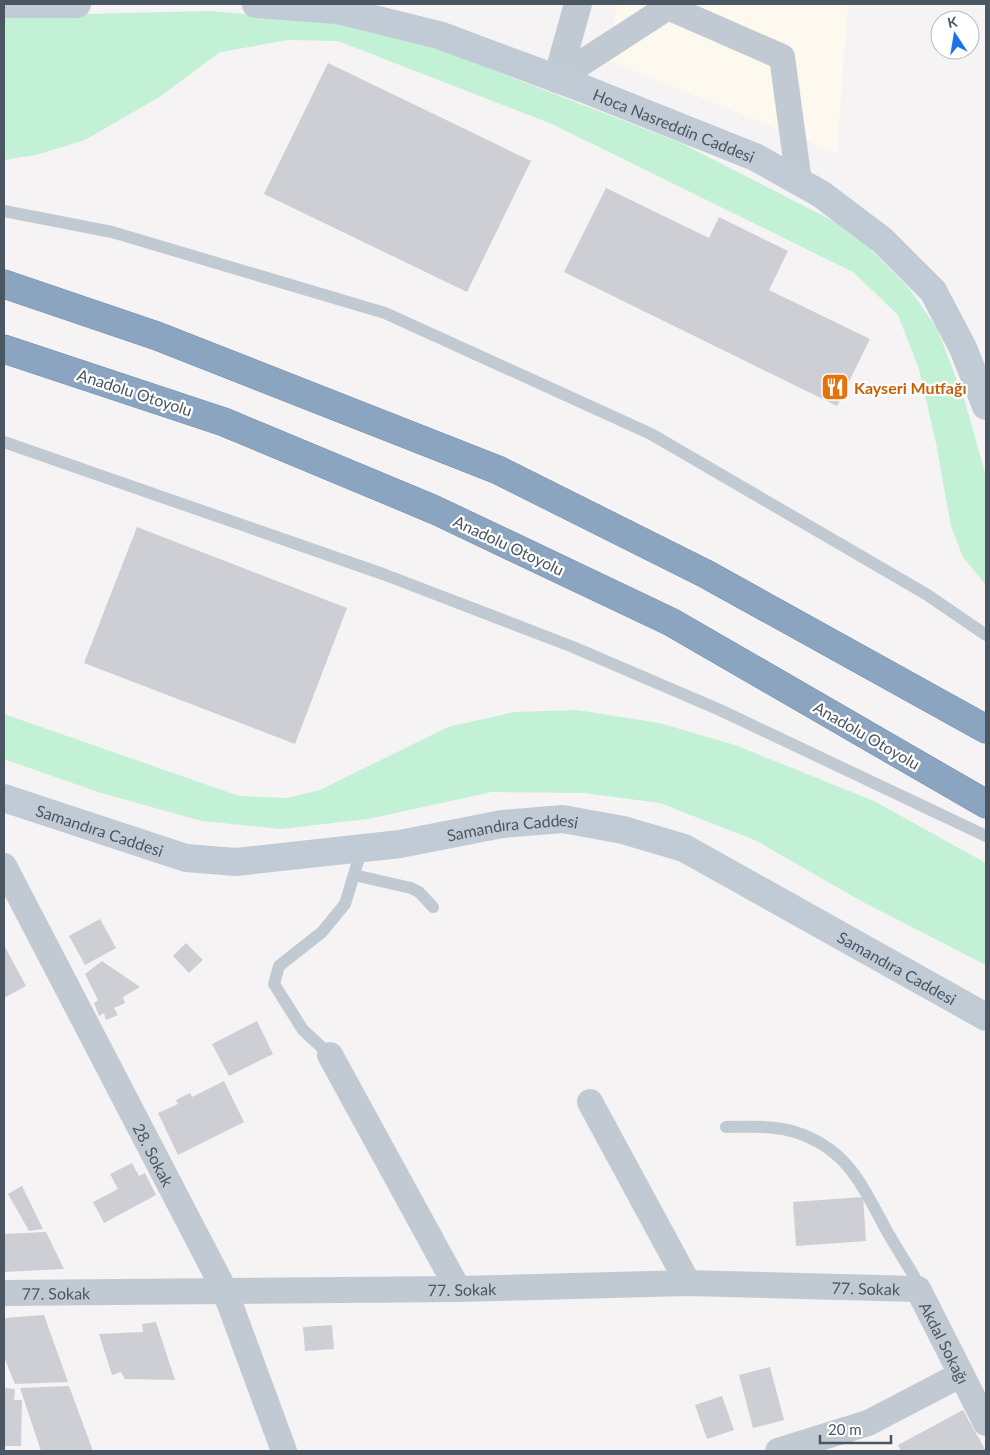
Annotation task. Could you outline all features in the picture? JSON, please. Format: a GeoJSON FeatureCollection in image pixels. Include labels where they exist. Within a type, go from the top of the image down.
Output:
{"type":"FeatureCollection","features":[{"type":"Feature","properties":{"kind":"highway"},"geometry":{"type":"LineString","coordinates":[[4,284],[157,336],[498,470],[706,574],[986,729]]}},
{"type":"Feature","properties":{"kind":"highway","name":"Anadolu Otoyolu"},"geometry":{"type":"LineString","coordinates":[[4,349],[224,422],[435,510],[671,622],[986,804]]}},
{"type":"Feature","properties":{"kind":"main road"},"geometry":{"type":"LineString","coordinates":[[4,4],[78,4]]}},
{"type":"Feature","properties":{"kind":"main road","name":"Hoca Nasreddin Caddesi"},"geometry":{"type":"LineString","coordinates":[[256,4],[337,10],[430,32],[557,79],[755,157],[821,194],[882,240],[932,291],[963,348],[986,406]]}},
{"type":"Feature","properties":{"kind":"main road","name":"Samandıra Caddesi"},"geometry":{"type":"LineString","coordinates":[[4,798],[186,858],[236,862],[400,844],[502,824],[563,819],[623,830],[684,848],[986,1017]]}},
{"type":"Feature","properties":{"kind":"street"},"geometry":{"type":"LineString","coordinates":[[557,79],[578,4]]}},
{"type":"Feature","properties":{"kind":"street"},"geometry":{"type":"LineString","coordinates":[[557,79],[668,7],[782,57],[799,182]]}},
{"type":"Feature","properties":{"kind":"street","name":"28. Sokak"},"geometry":{"type":"LineString","coordinates":[[4,866],[225,1291],[284,1451]]}},
{"type":"Feature","properties":{"kind":"street"},"geometry":{"type":"LineString","coordinates":[[330,1055],[458,1289]]}},
{"type":"Feature","properties":{"kind":"street"},"geometry":{"type":"LineString","coordinates":[[590,1102],[688,1283]]}},
{"type":"Feature","properties":{"kind":"street","name":"77. Sokak"},"geometry":{"type":"LineString","coordinates":[[4,1293],[458,1289],[688,1283],[918,1289]]}},
{"type":"Feature","properties":{"kind":"street","name":"Akdal Sokağı"},"geometry":{"type":"LineString","coordinates":[[918,1289],[986,1423]]}},
{"type":"Feature","properties":{"kind":"street"},"geometry":{"type":"LineString","coordinates":[[778,1451],[868,1423],[960,1375]]}},
{"type":"Feature","properties":{"kind":"lane"},"geometry":{"type":"LineString","coordinates":[[4,211],[112,232],[385,312],[651,434],[926,594],[986,635]]}},
{"type":"Feature","properties":{"kind":"lane"},"geometry":{"type":"LineString","coordinates":[[4,442],[383,574],[572,647],[720,710],[986,836]]}},
{"type":"Feature","properties":{"kind":"lane"},"geometry":{"type":"LineString","coordinates":[[330,1055],[303,1030],[274,984],[279,966],[322,932],[345,904],[362,848]]}},
{"type":"Feature","properties":{"kind":"lane"},"geometry":{"type":"LineString","coordinates":[[354,875],[411,888],[418,892],[433,908]]}},
{"type":"Feature","properties":{"kind":"lane"},"geometry":{"type":"LineString","coordinates":[[726,1127],[760,1127],[794,1132],[820,1143],[838,1156],[863,1184],[914,1276],[918,1289]]}},
{"type":"Feature","properties":{"kind":"shaded area"},"geometry":{"type":"Polygon","coordinates":[[[618,4],[848,4],[837,153],[607,60],[618,4]]]}},
{"type":"Feature","properties":{"kind":"green space"},"geometry":{"type":"Polygon","coordinates":[[[210,11],[332,21],[431,46],[681,143],[851,230],[908,287],[937,328],[965,402],[986,476],[986,585],[963,557],[951,526],[936,443],[919,369],[898,315],[853,272],[552,124],[338,41],[288,40],[220,52],[161,96],[85,140],[36,155],[4,160],[4,16],[210,11]]]}},
{"type":"Feature","properties":{"kind":"green space"},"geometry":{"type":"Polygon","coordinates":[[[577,710],[659,723],[735,745],[874,801],[986,863],[986,965],[861,901],[757,841],[660,803],[584,793],[492,792],[368,819],[281,829],[202,821],[98,792],[4,759],[4,714],[239,796],[287,798],[320,790],[448,727],[515,712],[577,710]]]}},
{"type":"Feature","properties":{"kind":"building"},"geometry":{"type":"Polygon","coordinates":[[[328,63],[531,161],[467,292],[264,194],[328,63]]]}},
{"type":"Feature","properties":{"kind":"building"},"geometry":{"type":"Polygon","coordinates":[[[606,188],[709,238],[719,217],[788,251],[769,290],[870,339],[837,406],[564,272],[606,188]]]}},
{"type":"Feature","properties":{"kind":"building"},"geometry":{"type":"Polygon","coordinates":[[[137,527],[347,608],[295,744],[84,663],[137,527]]]}},
{"type":"Feature","properties":{"kind":"building"},"geometry":{"type":"Polygon","coordinates":[[[100,919],[116,948],[85,965],[69,936],[100,919]]]}},
{"type":"Feature","properties":{"kind":"building"},"geometry":{"type":"Polygon","coordinates":[[[186,943],[203,960],[189,973],[173,956],[186,943]]]}},
{"type":"Feature","properties":{"kind":"building"},"geometry":{"type":"Polygon","coordinates":[[[4,945],[26,986],[4,998],[4,945]]]}},
{"type":"Feature","properties":{"kind":"building"},"geometry":{"type":"Polygon","coordinates":[[[102,961],[140,987],[123,997],[125,1003],[114,1008],[118,1015],[106,1020],[104,1013],[99,1016],[94,1003],[98,1000],[85,974],[102,961]]]}},
{"type":"Feature","properties":{"kind":"building"},"geometry":{"type":"Polygon","coordinates":[[[257,1021],[273,1054],[229,1076],[212,1044],[257,1021]]]}},
{"type":"Feature","properties":{"kind":"building"},"geometry":{"type":"Polygon","coordinates":[[[224,1081],[244,1122],[178,1155],[158,1113],[178,1104],[176,1100],[190,1093],[192,1097],[224,1081]]]}},
{"type":"Feature","properties":{"kind":"building"},"geometry":{"type":"Polygon","coordinates":[[[132,1163],[139,1176],[145,1173],[156,1195],[104,1223],[93,1202],[118,1189],[110,1174],[132,1163]]]}},
{"type":"Feature","properties":{"kind":"building"},"geometry":{"type":"Polygon","coordinates":[[[22,1186],[43,1229],[29,1231],[8,1194],[22,1186]]]}},
{"type":"Feature","properties":{"kind":"building"},"geometry":{"type":"Polygon","coordinates":[[[863,1197],[866,1241],[796,1246],[793,1202],[863,1197]]]}},
{"type":"Feature","properties":{"kind":"building"},"geometry":{"type":"Polygon","coordinates":[[[46,1232],[64,1269],[4,1272],[4,1234],[46,1232]]]}},
{"type":"Feature","properties":{"kind":"building"},"geometry":{"type":"Polygon","coordinates":[[[44,1315],[68,1382],[15,1384],[4,1357],[4,1318],[44,1315]]]}},
{"type":"Feature","properties":{"kind":"building"},"geometry":{"type":"Polygon","coordinates":[[[156,1322],[175,1380],[125,1379],[121,1372],[112,1375],[99,1334],[143,1332],[142,1324],[156,1322]]]}},
{"type":"Feature","properties":{"kind":"building"},"geometry":{"type":"Polygon","coordinates":[[[332,1325],[334,1349],[305,1351],[303,1327],[332,1325]]]}},
{"type":"Feature","properties":{"kind":"building"},"geometry":{"type":"Polygon","coordinates":[[[770,1367],[784,1420],[753,1428],[739,1375],[770,1367]]]}},
{"type":"Feature","properties":{"kind":"building"},"geometry":{"type":"Polygon","coordinates":[[[69,1386],[93,1451],[41,1451],[20,1388],[69,1386]]]}},
{"type":"Feature","properties":{"kind":"building"},"geometry":{"type":"Polygon","coordinates":[[[4,1388],[15,1389],[14,1400],[22,1400],[21,1446],[4,1446],[4,1388]]]}},
{"type":"Feature","properties":{"kind":"building"},"geometry":{"type":"Polygon","coordinates":[[[722,1396],[734,1430],[707,1439],[695,1405],[722,1396]]]}},
{"type":"Feature","properties":{"kind":"building"},"geometry":{"type":"Polygon","coordinates":[[[963,1410],[986,1451],[901,1451],[898,1445],[963,1410]]]}},
{"type":"Feature","properties":{"kind":"place","name":"Kayseri Mutfağı"},"geometry":{"type":"Point","coordinates":[835,387]}}]}
